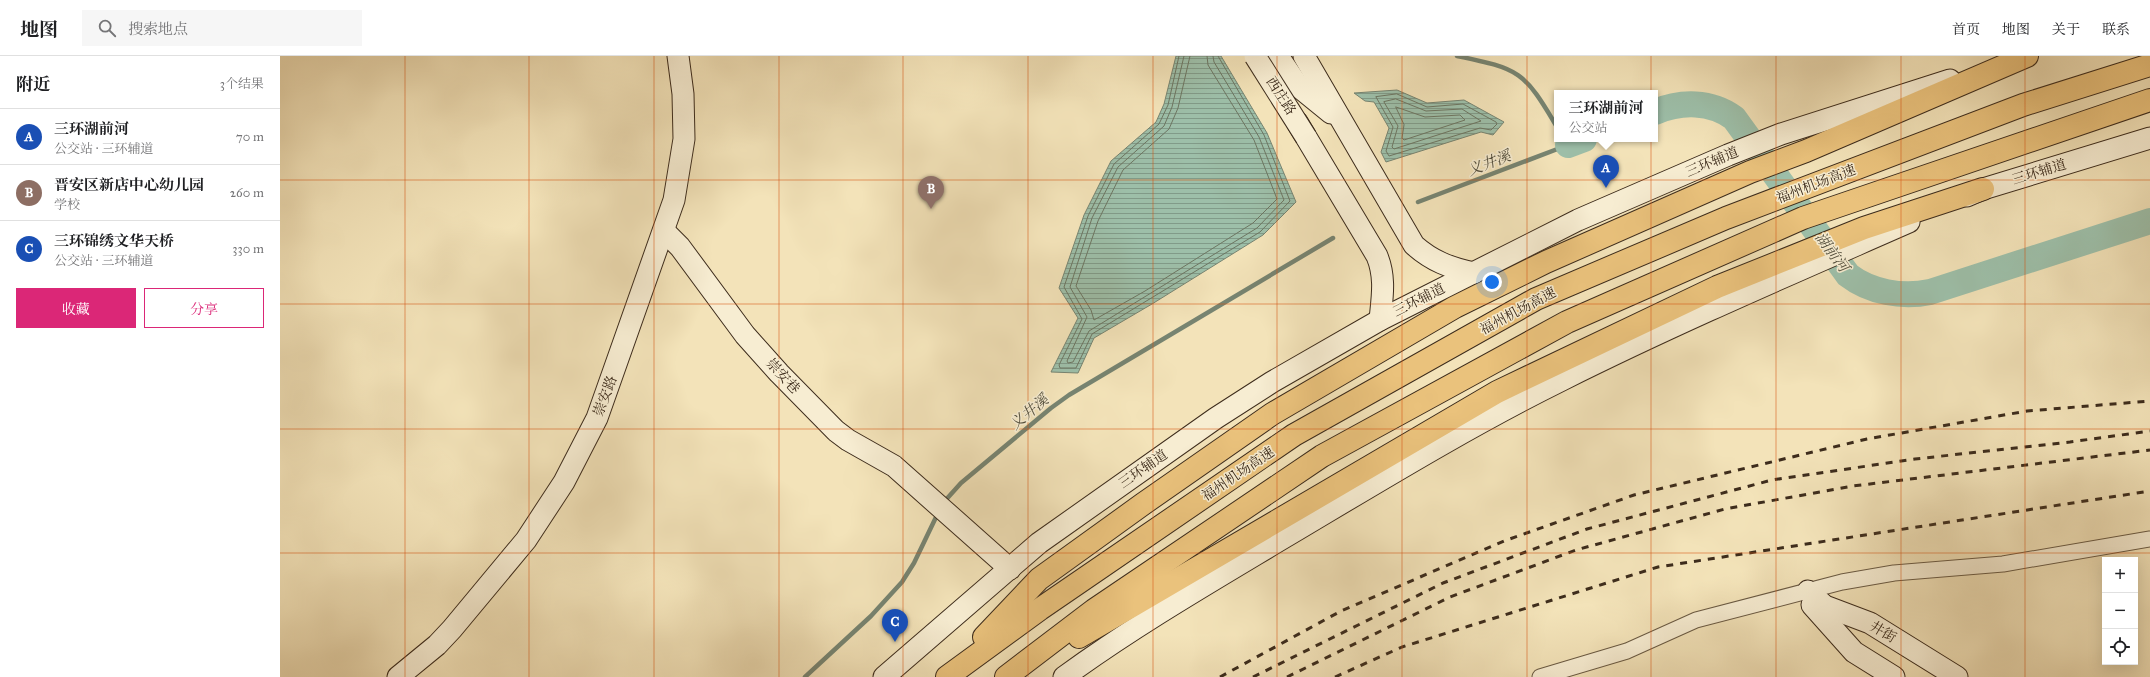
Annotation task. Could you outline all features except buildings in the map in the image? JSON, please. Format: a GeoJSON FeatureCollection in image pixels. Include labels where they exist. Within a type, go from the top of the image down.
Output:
{"type":"FeatureCollection","features":[{"type":"Feature","properties":{"kind":"highway"},"geometry":{"type":"LineString","coordinates":[[946,677],[1039,579],[1272,414],[1456,306],[1546,262],[1750,172],[1806,151],[2027,56]]}},
{"type":"Feature","properties":{"kind":"highway","name":"福州机场高速"},"geometry":{"type":"LineString","coordinates":[[946,677],[1040,609],[1294,435],[1536,299],[1726,218],[2016,108],[2150,65]]}},
{"type":"Feature","properties":{"kind":"highway","name":"福州机场高速"},"geometry":{"type":"LineString","coordinates":[[1006,677],[1094,610],[1322,456],[1567,322],[1803,218],[2150,100]]}},
{"type":"Feature","properties":{"kind":"highway"},"geometry":{"type":"LineString","coordinates":[[1013,677],[1155,591],[1497,392],[1717,287],[1810,257],[1983,189]]}},
{"type":"Feature","properties":{"kind":"main road","name":"崇安路"},"geometry":{"type":"LineString","coordinates":[[398,677],[437,645],[474,605],[526,540],[557,495],[597,418],[664,231],[676,189],[684,139],[683,94],[678,56]]}},
{"type":"Feature","properties":{"kind":"main road","name":"西庄路"},"geometry":{"type":"LineString","coordinates":[[1256,56],[1353,214],[1377,256],[1383,273],[1383,296],[1380,320]]}},
{"type":"Feature","properties":{"kind":"main road"},"geometry":{"type":"LineString","coordinates":[[1278,56],[1299,87],[1341,121]]}},
{"type":"Feature","properties":{"kind":"main road"},"geometry":{"type":"LineString","coordinates":[[1304,56],[1414,245],[1432,259],[1455,269],[1474,272]]}},
{"type":"Feature","properties":{"kind":"main road","name":"三环辅道"},"geometry":{"type":"LineString","coordinates":[[884,677],[1039,543],[1216,418],[1272,382],[1380,320],[1578,220],[1728,155],[1781,134],[2027,56]]}},
{"type":"Feature","properties":{"kind":"main road","name":"三环辅道"},"geometry":{"type":"LineString","coordinates":[[1983,189],[2150,138]]}},
{"type":"Feature","properties":{"kind":"main road","name":"崇安巷"},"geometry":{"type":"LineString","coordinates":[[664,231],[680,247],[745,335],[779,373],[831,426],[848,440],[887,460],[1010,569]]}},
{"type":"Feature","properties":{"kind":"main road"},"geometry":{"type":"LineString","coordinates":[[1064,677],[1152,618],[1239,564],[1484,421],[1562,380],[1810,257]]}},
{"type":"Feature","properties":{"kind":"main road"},"geometry":{"type":"LineString","coordinates":[[1804,592],[1854,652],[1894,677]]}},
{"type":"Feature","properties":{"kind":"main road","name":"井街"},"geometry":{"type":"LineString","coordinates":[[1804,592],[1825,606],[1870,623],[1958,677]]}},
{"type":"Feature","properties":{"kind":"street"},"geometry":{"type":"LineString","coordinates":[[1540,677],[1627,651],[1696,620],[1842,582],[1894,573],[2003,564],[2150,539]]}},
{"type":"Feature","properties":{"kind":"water"},"geometry":{"type":"Polygon","coordinates":[[[1176,56],[1221,56],[1267,133],[1296,202],[1263,235],[1094,338],[1078,373],[1051,372],[1078,318],[1059,288],[1084,215],[1111,161],[1156,122],[1164,104],[1176,56]]]}},
{"type":"Feature","properties":{"kind":"water"},"geometry":{"type":"Polygon","coordinates":[[[1397,90],[1427,103],[1464,100],[1504,122],[1493,135],[1481,132],[1386,162],[1381,152],[1389,128],[1374,102],[1365,101],[1354,93],[1397,90]]]}},
{"type":"Feature","properties":{"kind":"waterway"},"geometry":{"type":"LineString","coordinates":[[1457,56],[1478,60],[1508,69],[1518,75],[1536,94],[1554,122]]}},
{"type":"Feature","properties":{"kind":"waterway","name":"湖前河"},"geometry":{"type":"LineString","coordinates":[[1658,111],[1675,106],[1696,104],[1716,108],[1734,118],[1848,275],[1866,286],[1887,292],[1898,294],[1919,294],[1930,292],[2150,221]]}},
{"type":"Feature","properties":{"kind":"waterway","name":"义井溪"},"geometry":{"type":"LineString","coordinates":[[1418,202],[1568,145],[1566,142]]}},
{"type":"Feature","properties":{"kind":"waterway","name":"湖前河"},"geometry":{"type":"LineString","coordinates":[[1568,145],[1576,142]]}},
{"type":"Feature","properties":{"kind":"waterway","name":"义井溪"},"geometry":{"type":"LineString","coordinates":[[943,503],[961,483],[1051,408],[1069,395],[1333,238]]}},
{"type":"Feature","properties":{"kind":"waterway","name":"义井溪"},"geometry":{"type":"LineString","coordinates":[[805,677],[871,616],[902,582],[914,563],[938,513]]}},
{"type":"Feature","properties":{"kind":"railway"},"geometry":{"type":"LineString","coordinates":[[1220,677],[1341,611],[1504,541],[1634,495],[1867,439],[2027,411],[2150,401]]}},
{"type":"Feature","properties":{"kind":"railway"},"geometry":{"type":"LineString","coordinates":[[1253,677],[1443,583],[1587,529],[1772,480],[1915,459],[2070,442],[2150,431]]}},
{"type":"Feature","properties":{"kind":"railway"},"geometry":{"type":"LineString","coordinates":[[1287,677],[1450,597],[1576,550],[1725,509],[1853,486],[2150,450]]}},
{"type":"Feature","properties":{"kind":"railway"},"geometry":{"type":"LineString","coordinates":[[1335,677],[1402,647],[1658,567],[2150,491]]}},
{"type":"Feature","properties":{"kind":"place","name":"三环湖前河"},"geometry":{"type":"Point","coordinates":[1606,188]}},
{"type":"Feature","properties":{"kind":"place","name":"晋安区新店中心幼儿园"},"geometry":{"type":"Point","coordinates":[931,209]}},
{"type":"Feature","properties":{"kind":"place","name":"三环锦绣文华天桥"},"geometry":{"type":"Point","coordinates":[895,642]}}]}
